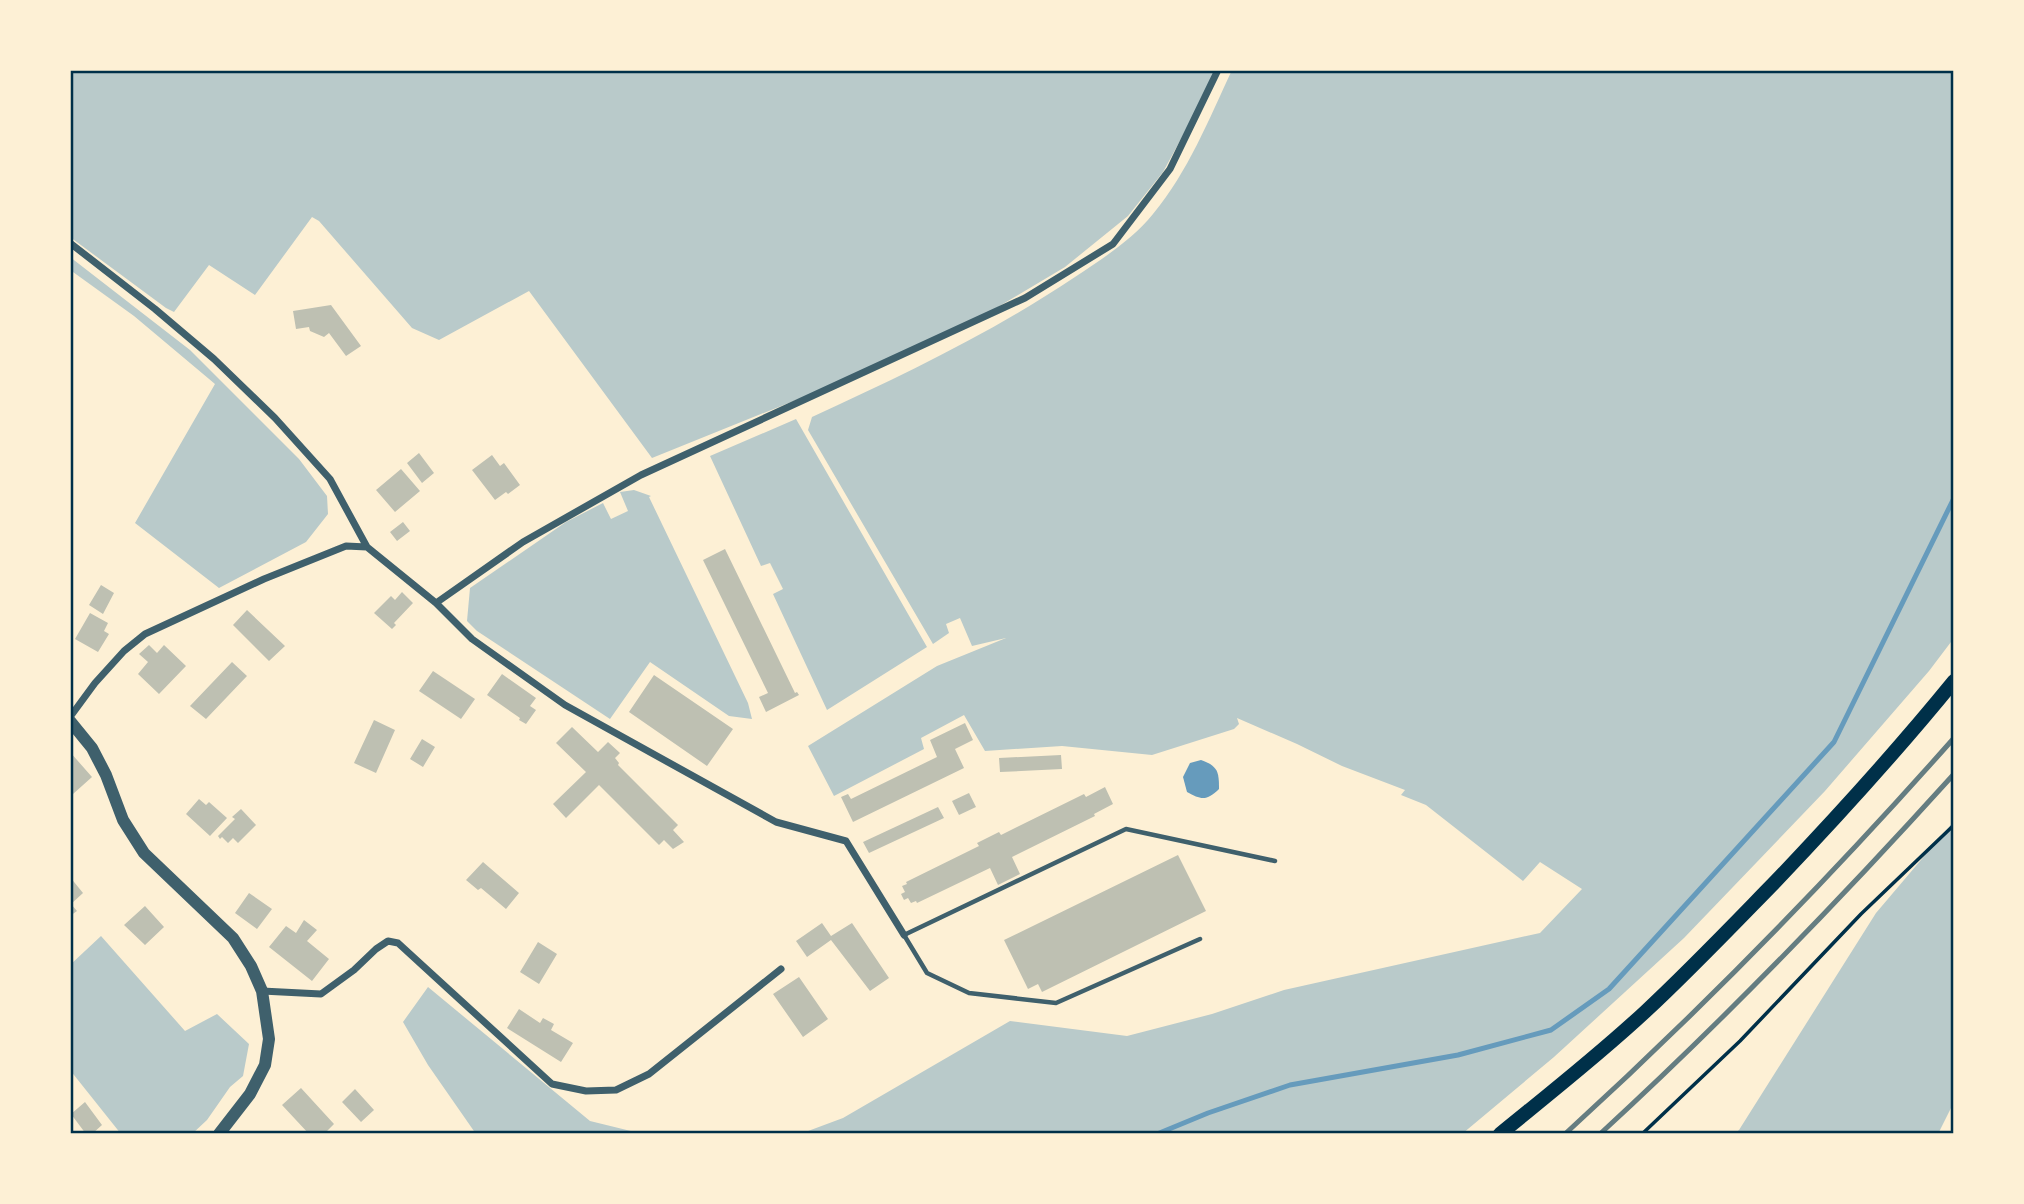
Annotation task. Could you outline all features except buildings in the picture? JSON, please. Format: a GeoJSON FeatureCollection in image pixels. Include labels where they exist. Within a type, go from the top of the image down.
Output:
{"type":"FeatureCollection","features":[{"type":"Feature","properties":{"kind":"main road"},"geometry":{"type":"LineString","coordinates":[[1500,1134],[1603,1050],[1713,945],[1834,820],[1954,681]]}},
{"type":"Feature","properties":{"kind":"street"},"geometry":{"type":"LineString","coordinates":[[436,603],[523,542],[641,475],[1025,298],[1113,244],[1170,169],[1218,70]]}},
{"type":"Feature","properties":{"kind":"street"},"geometry":{"type":"LineString","coordinates":[[70,243],[214,359],[275,418],[330,479],[368,547],[436,603],[472,639],[565,705],[776,822],[846,841],[904,935]]}},
{"type":"Feature","properties":{"kind":"street"},"geometry":{"type":"LineString","coordinates":[[219,1134],[250,1094],[265,1065],[269,1040],[261,991],[251,966],[233,938],[144,853],[123,820],[106,775],[92,748],[70,719],[94,683],[124,651],[145,634],[264,579],[346,546],[368,547]]}},
{"type":"Feature","properties":{"kind":"street"},"geometry":{"type":"LineString","coordinates":[[261,991],[321,994],[388,941],[398,943],[552,1084],[586,1091],[616,1090],[649,1074],[781,969]]}},
{"type":"Feature","properties":{"kind":"lane"},"geometry":{"type":"LineString","coordinates":[[1200,939],[1056,1003],[969,993],[927,973],[904,935],[1126,829],[1275,861]]}},
{"type":"Feature","properties":{"kind":"path"},"geometry":{"type":"LineString","coordinates":[[1642,1134],[1740,1041],[1861,914],[1954,824]]}},
{"type":"Feature","properties":{"kind":"shaded area"},"geometry":{"type":"Polygon","coordinates":[[[70,70],[1216,70],[1163,172],[1128,216],[1065,267],[981,317],[843,381],[652,458],[529,291],[439,340],[412,328],[319,221],[312,217],[255,295],[209,265],[174,312],[166,308],[70,237],[70,70]]]}},
{"type":"Feature","properties":{"kind":"shaded area"},"geometry":{"type":"Polygon","coordinates":[[[1232,70],[1954,70],[1954,638],[1929,671],[1825,791],[1684,938],[1554,1057],[1462,1134],[800,1134],[843,1118],[1010,1021],[1127,1036],[1212,1014],[1284,990],[1540,933],[1582,889],[1540,862],[1523,881],[1426,805],[1401,795],[1405,790],[1342,766],[1237,718],[1239,724],[1234,729],[1152,755],[1062,746],[985,751],[964,715],[921,738],[924,749],[834,796],[808,746],[937,666],[1006,638],[972,646],[960,618],[946,624],[949,633],[933,644],[808,430],[812,417],[979,335],[1044,297],[1126,241],[1153,214],[1177,181],[1232,70]]]}},
{"type":"Feature","properties":{"kind":"shaded area"},"geometry":{"type":"Polygon","coordinates":[[[70,257],[190,350],[299,459],[327,496],[328,514],[306,542],[219,588],[135,523],[215,384],[134,316],[73,272],[70,276],[70,257]]]}},
{"type":"Feature","properties":{"kind":"shaded area"},"geometry":{"type":"Polygon","coordinates":[[[796,419],[927,647],[827,710],[773,594],[783,589],[770,563],[761,566],[710,456],[796,419]]]}},
{"type":"Feature","properties":{"kind":"shaded area"},"geometry":{"type":"Polygon","coordinates":[[[634,490],[651,496],[649,497],[748,703],[752,719],[729,716],[650,662],[610,719],[477,631],[467,621],[470,588],[566,522],[603,503],[611,519],[628,511],[620,492],[634,490]]]}},
{"type":"Feature","properties":{"kind":"shaded area"},"geometry":{"type":"Polygon","coordinates":[[[1954,821],[1954,1102],[1938,1134],[1734,1134],[1876,913],[1954,821]]]}},
{"type":"Feature","properties":{"kind":"shaded area"},"geometry":{"type":"Polygon","coordinates":[[[101,936],[185,1031],[217,1014],[249,1044],[243,1076],[230,1087],[207,1120],[192,1134],[121,1134],[70,1070],[70,965],[101,936]]]}},
{"type":"Feature","properties":{"kind":"shaded area"},"geometry":{"type":"Polygon","coordinates":[[[428,987],[590,1121],[643,1134],[476,1134],[428,1065],[403,1022],[428,987]]]}},
{"type":"Feature","properties":{"kind":"water"},"geometry":{"type":"Polygon","coordinates":[[[1201,760],[1214,767],[1219,778],[1219,789],[1204,798],[1187,792],[1183,777],[1190,763],[1201,760]]]}},
{"type":"Feature","properties":{"kind":"waterway"},"geometry":{"type":"LineString","coordinates":[[1157,1134],[1290,1085],[1458,1055],[1551,1030],[1609,989],[1834,742],[1954,498]]}},
{"type":"Feature","properties":{"kind":"railway"},"geometry":{"type":"LineString","coordinates":[[1565,1134],[1765,941],[1861,841],[1954,738]]}},
{"type":"Feature","properties":{"kind":"railway"},"geometry":{"type":"LineString","coordinates":[[1600,1134],[1781,958],[1954,774]]}}]}
